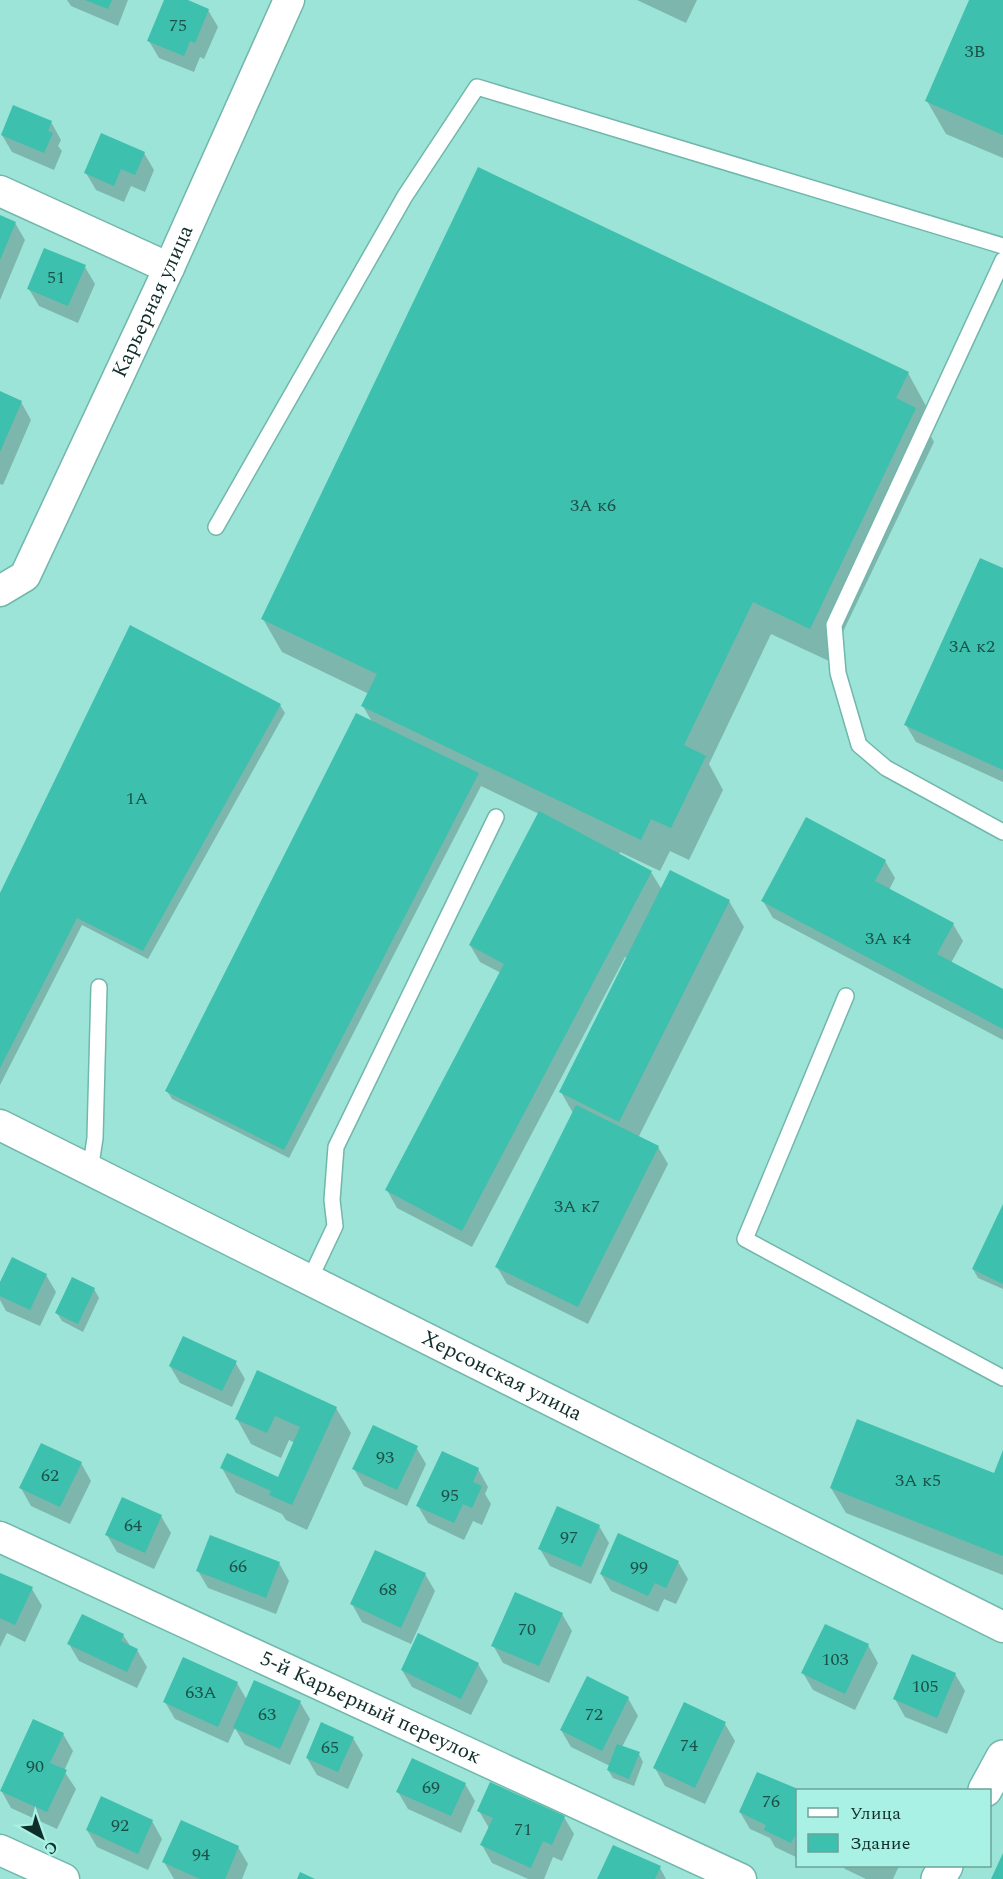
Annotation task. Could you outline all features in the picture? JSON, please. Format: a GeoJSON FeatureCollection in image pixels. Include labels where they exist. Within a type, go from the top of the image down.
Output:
{"type":"FeatureCollection","features":[{"type":"Feature","properties":{"kind":"street","name":"Карьерная улица"},"geometry":{"type":"LineString","coordinates":[[8,577],[169,268],[289,0]]}},
{"type":"Feature","properties":{"kind":"street"},"geometry":{"type":"LineString","coordinates":[[0,191],[169,268]]}},
{"type":"Feature","properties":{"kind":"street","name":"Херсонская улица"},"geometry":{"type":"LineString","coordinates":[[0,1125],[1003,1627]]}},
{"type":"Feature","properties":{"kind":"street","name":"5-й Карьерный переулок"},"geometry":{"type":"LineString","coordinates":[[0,1537],[741,1879]]}},
{"type":"Feature","properties":{"kind":"street"},"geometry":{"type":"LineString","coordinates":[[986,1789],[1003,1757]]}},
{"type":"Feature","properties":{"kind":"street"},"geometry":{"type":"LineString","coordinates":[[0,1850],[64,1879]]}},
{"type":"Feature","properties":{"kind":"lane"},"geometry":{"type":"LineString","coordinates":[[216,527],[405,196],[477,87],[1003,246]]}},
{"type":"Feature","properties":{"kind":"lane"},"geometry":{"type":"LineString","coordinates":[[1003,260],[834,625],[838,673],[858,745],[886,768],[1003,832]]}},
{"type":"Feature","properties":{"kind":"lane"},"geometry":{"type":"LineString","coordinates":[[309,1281],[335,1226],[332,1200],[336,1147],[496,818]]}},
{"type":"Feature","properties":{"kind":"lane"},"geometry":{"type":"LineString","coordinates":[[90,1171],[95,1138],[99,987]]}},
{"type":"Feature","properties":{"kind":"lane"},"geometry":{"type":"LineString","coordinates":[[846,996],[745,1239],[1003,1378]]}},
{"type":"Feature","properties":{"kind":"building"},"geometry":{"type":"Polygon","coordinates":[[[85,0],[112,0],[108,9],[85,0]]]}},
{"type":"Feature","properties":{"kind":"building"},"geometry":{"type":"Polygon","coordinates":[[[164,0],[188,0],[209,9],[195,43],[190,41],[184,56],[147,41],[164,0]]]}},
{"type":"Feature","properties":{"kind":"building"},"geometry":{"type":"Polygon","coordinates":[[[969,0],[1003,0],[1003,135],[925,101],[969,0]]]}},
{"type":"Feature","properties":{"kind":"building"},"geometry":{"type":"Polygon","coordinates":[[[13,105],[52,121],[48,131],[53,133],[44,153],[1,135],[13,105]]]}},
{"type":"Feature","properties":{"kind":"building"},"geometry":{"type":"Polygon","coordinates":[[[101,133],[145,152],[135,175],[121,169],[114,186],[84,173],[101,133]]]}},
{"type":"Feature","properties":{"kind":"building"},"geometry":{"type":"Polygon","coordinates":[[[478,167],[909,372],[896,398],[916,408],[810,629],[753,602],[684,745],[706,756],[671,828],[651,819],[641,840],[361,706],[377,674],[261,619],[478,167]]]}},
{"type":"Feature","properties":{"kind":"building"},"geometry":{"type":"Polygon","coordinates":[[[0,215],[16,222],[0,260],[0,215]]]}},
{"type":"Feature","properties":{"kind":"building"},"geometry":{"type":"Polygon","coordinates":[[[44,248],[86,265],[68,306],[27,289],[44,248]]]}},
{"type":"Feature","properties":{"kind":"building"},"geometry":{"type":"Polygon","coordinates":[[[0,391],[22,401],[0,452],[0,391]]]}},
{"type":"Feature","properties":{"kind":"building"},"geometry":{"type":"Polygon","coordinates":[[[980,558],[1003,568],[1003,770],[904,725],[980,558]]]}},
{"type":"Feature","properties":{"kind":"building"},"geometry":{"type":"Polygon","coordinates":[[[130,625],[281,704],[143,951],[77,918],[0,1068],[0,893],[130,625]]]}},
{"type":"Feature","properties":{"kind":"building"},"geometry":{"type":"Polygon","coordinates":[[[356,713],[479,773],[284,1150],[165,1091],[356,713]]]}},
{"type":"Feature","properties":{"kind":"building"},"geometry":{"type":"Polygon","coordinates":[[[539,811],[652,871],[462,1231],[385,1190],[504,964],[469,945],[539,811]]]}},
{"type":"Feature","properties":{"kind":"building"},"geometry":{"type":"Polygon","coordinates":[[[806,817],[886,860],[875,881],[954,923],[937,954],[1003,989],[1003,1029],[761,901],[806,817]]]}},
{"type":"Feature","properties":{"kind":"building"},"geometry":{"type":"Polygon","coordinates":[[[670,870],[730,900],[619,1122],[559,1092],[670,870]]]}},
{"type":"Feature","properties":{"kind":"building"},"geometry":{"type":"Polygon","coordinates":[[[576,1105],[659,1146],[578,1307],[495,1267],[576,1105]]]}},
{"type":"Feature","properties":{"kind":"building"},"geometry":{"type":"Polygon","coordinates":[[[1003,1204],[1003,1284],[972,1269],[1003,1204]]]}},
{"type":"Feature","properties":{"kind":"building"},"geometry":{"type":"Polygon","coordinates":[[[12,1257],[47,1274],[30,1310],[0,1296],[0,1282],[12,1257]]]}},
{"type":"Feature","properties":{"kind":"building"},"geometry":{"type":"Polygon","coordinates":[[[72,1277],[95,1288],[78,1324],[55,1313],[72,1277]]]}},
{"type":"Feature","properties":{"kind":"building"},"geometry":{"type":"Polygon","coordinates":[[[183,1336],[237,1361],[222,1391],[169,1366],[183,1336]]]}},
{"type":"Feature","properties":{"kind":"building"},"geometry":{"type":"Polygon","coordinates":[[[257,1370],[337,1407],[292,1505],[269,1495],[271,1491],[220,1468],[227,1453],[278,1477],[300,1427],[275,1416],[267,1433],[235,1419],[257,1370]]]}},
{"type":"Feature","properties":{"kind":"building"},"geometry":{"type":"Polygon","coordinates":[[[857,1419],[994,1473],[1003,1450],[1003,1556],[830,1488],[857,1419]]]}},
{"type":"Feature","properties":{"kind":"building"},"geometry":{"type":"Polygon","coordinates":[[[373,1425],[418,1446],[397,1490],[352,1469],[373,1425]]]}},
{"type":"Feature","properties":{"kind":"building"},"geometry":{"type":"Polygon","coordinates":[[[41,1443],[82,1462],[60,1507],[19,1488],[41,1443]]]}},
{"type":"Feature","properties":{"kind":"building"},"geometry":{"type":"Polygon","coordinates":[[[442,1451],[479,1468],[473,1482],[482,1486],[472,1508],[463,1504],[454,1523],[416,1506],[442,1451]]]}},
{"type":"Feature","properties":{"kind":"building"},"geometry":{"type":"Polygon","coordinates":[[[122,1497],[162,1515],[145,1553],[105,1535],[122,1497]]]}},
{"type":"Feature","properties":{"kind":"building"},"geometry":{"type":"Polygon","coordinates":[[[557,1506],[600,1525],[581,1567],[538,1549],[557,1506]]]}},
{"type":"Feature","properties":{"kind":"building"},"geometry":{"type":"Polygon","coordinates":[[[618,1533],[679,1561],[666,1588],[655,1583],[648,1596],[600,1574],[618,1533]]]}},
{"type":"Feature","properties":{"kind":"building"},"geometry":{"type":"Polygon","coordinates":[[[210,1535],[280,1562],[266,1598],[196,1571],[210,1535]]]}},
{"type":"Feature","properties":{"kind":"building"},"geometry":{"type":"Polygon","coordinates":[[[375,1550],[426,1573],[401,1628],[350,1604],[375,1550]]]}},
{"type":"Feature","properties":{"kind":"building"},"geometry":{"type":"Polygon","coordinates":[[[0,1573],[33,1587],[15,1625],[0,1618],[0,1573]]]}},
{"type":"Feature","properties":{"kind":"building"},"geometry":{"type":"Polygon","coordinates":[[[515,1592],[563,1613],[539,1666],[491,1646],[515,1592]]]}},
{"type":"Feature","properties":{"kind":"building"},"geometry":{"type":"Polygon","coordinates":[[[82,1614],[124,1634],[121,1641],[138,1649],[127,1672],[67,1644],[82,1614]]]}},
{"type":"Feature","properties":{"kind":"building"},"geometry":{"type":"Polygon","coordinates":[[[825,1624],[869,1644],[845,1694],[801,1673],[825,1624]]]}},
{"type":"Feature","properties":{"kind":"building"},"geometry":{"type":"Polygon","coordinates":[[[418,1633],[479,1663],[461,1699],[401,1670],[418,1633]]]}},
{"type":"Feature","properties":{"kind":"building"},"geometry":{"type":"Polygon","coordinates":[[[912,1654],[956,1673],[937,1718],[893,1699],[912,1654]]]}},
{"type":"Feature","properties":{"kind":"building"},"geometry":{"type":"Polygon","coordinates":[[[183,1657],[238,1682],[218,1727],[163,1702],[183,1657]]]}},
{"type":"Feature","properties":{"kind":"building"},"geometry":{"type":"Polygon","coordinates":[[[587,1676],[629,1697],[602,1751],[560,1730],[587,1676]]]}},
{"type":"Feature","properties":{"kind":"building"},"geometry":{"type":"Polygon","coordinates":[[[254,1680],[301,1701],[280,1749],[233,1728],[254,1680]]]}},
{"type":"Feature","properties":{"kind":"building"},"geometry":{"type":"Polygon","coordinates":[[[684,1702],[726,1722],[695,1788],[653,1768],[684,1702]]]}},
{"type":"Feature","properties":{"kind":"building"},"geometry":{"type":"Polygon","coordinates":[[[33,1719],[64,1733],[50,1763],[67,1770],[47,1812],[0,1791],[33,1719]]]}},
{"type":"Feature","properties":{"kind":"building"},"geometry":{"type":"Polygon","coordinates":[[[321,1722],[354,1737],[338,1772],[306,1758],[321,1722]]]}},
{"type":"Feature","properties":{"kind":"building"},"geometry":{"type":"Polygon","coordinates":[[[617,1744],[640,1752],[629,1779],[607,1770],[617,1744]]]}},
{"type":"Feature","properties":{"kind":"building"},"geometry":{"type":"Polygon","coordinates":[[[412,1758],[466,1783],[451,1816],[396,1792],[412,1758]]]}},
{"type":"Feature","properties":{"kind":"building"},"geometry":{"type":"Polygon","coordinates":[[[757,1772],[798,1789],[796,1789],[796,1834],[791,1843],[764,1830],[766,1825],[739,1812],[757,1772]]]}},
{"type":"Feature","properties":{"kind":"building"},"geometry":{"type":"Polygon","coordinates":[[[490,1782],[565,1816],[552,1845],[543,1841],[531,1868],[480,1845],[493,1818],[477,1811],[490,1782]]]}},
{"type":"Feature","properties":{"kind":"building"},"geometry":{"type":"Polygon","coordinates":[[[101,1796],[153,1820],[138,1854],[86,1830],[101,1796]]]}},
{"type":"Feature","properties":{"kind":"building"},"geometry":{"type":"Polygon","coordinates":[[[181,1820],[239,1846],[225,1879],[200,1879],[162,1862],[181,1820]]]}},
{"type":"Feature","properties":{"kind":"building"},"geometry":{"type":"Polygon","coordinates":[[[613,1845],[661,1866],[655,1879],[597,1879],[613,1845]]]}},
{"type":"Feature","properties":{"kind":"building"},"geometry":{"type":"Polygon","coordinates":[[[1003,1853],[1003,1879],[991,1879],[1003,1853]]]}},
{"type":"Feature","properties":{"kind":"building"},"geometry":{"type":"Polygon","coordinates":[[[300,1872],[315,1879],[297,1879],[300,1872]]]}}]}
